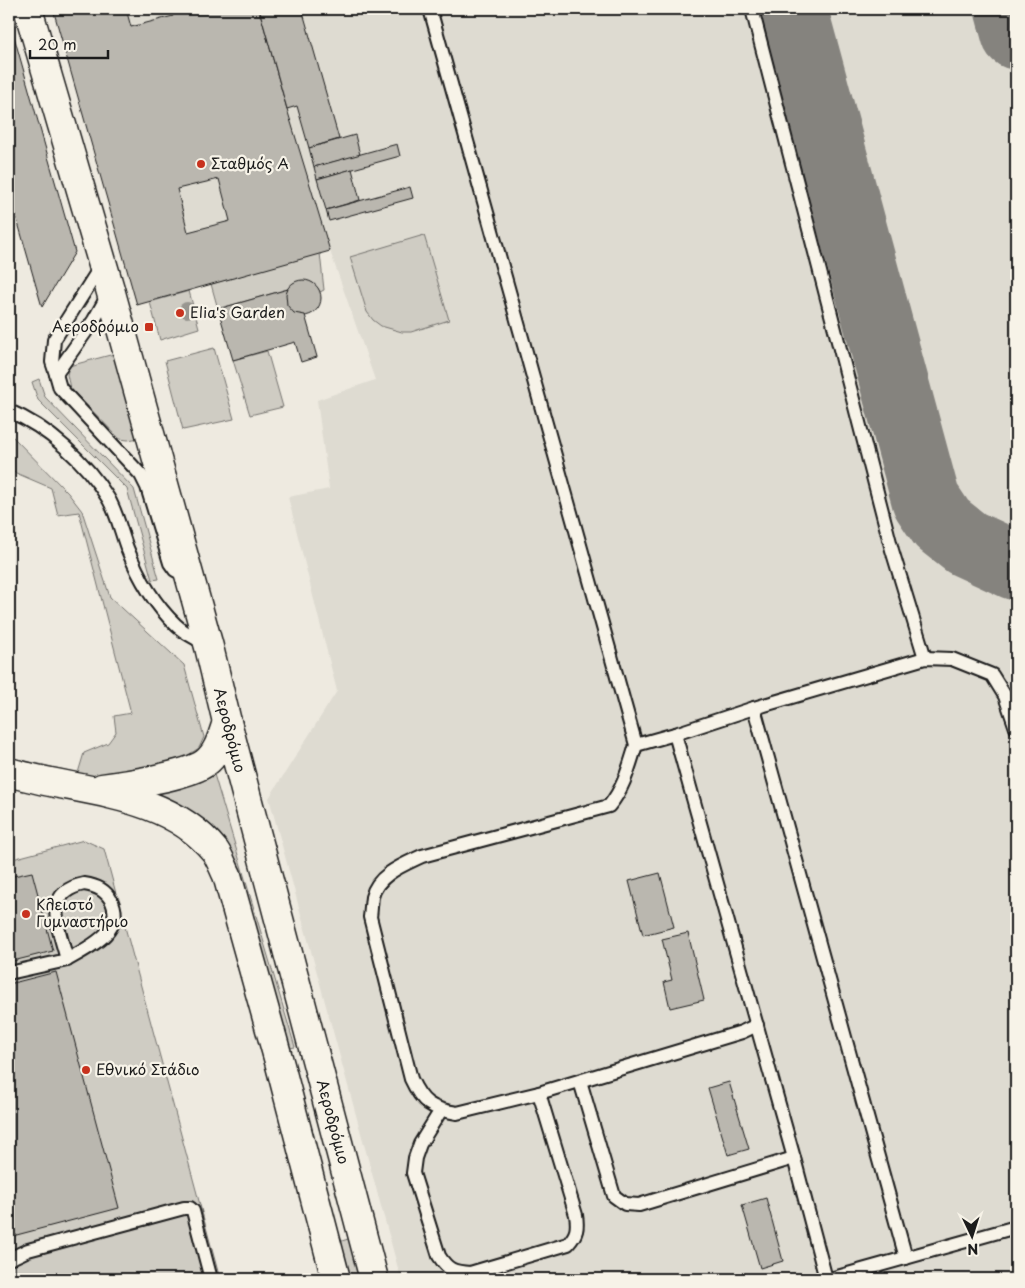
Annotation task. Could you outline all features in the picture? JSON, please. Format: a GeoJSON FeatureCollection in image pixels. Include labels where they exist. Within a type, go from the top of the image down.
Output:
{"type":"FeatureCollection","features":[{"type":"Feature","properties":{"kind":"main road","name":"Αεροδρόμιο"},"geometry":{"type":"LineString","coordinates":[[28,9],[103,264],[209,647],[227,722],[374,1279]]}},
{"type":"Feature","properties":{"kind":"main road"},"geometry":{"type":"LineString","coordinates":[[87,790],[129,784],[186,771],[205,763],[216,750],[227,722]]}},
{"type":"Feature","properties":{"kind":"main road"},"geometry":{"type":"LineString","coordinates":[[9,772],[36,780],[127,798],[164,811],[196,832],[216,853],[227,875],[336,1279]]}},
{"type":"Feature","properties":{"kind":"main road"},"geometry":{"type":"LineString","coordinates":[[304,1157],[341,1154]]}},
{"type":"Feature","properties":{"kind":"lane"},"geometry":{"type":"LineString","coordinates":[[430,9],[636,744],[618,795],[609,806],[422,856],[397,868],[381,881],[372,896],[370,917],[411,1079],[417,1093],[427,1104],[441,1110],[457,1113],[580,1081],[742,1032],[757,1025]]}},
{"type":"Feature","properties":{"kind":"lane"},"geometry":{"type":"LineString","coordinates":[[752,9],[892,550],[925,658]]}},
{"type":"Feature","properties":{"kind":"lane"},"geometry":{"type":"LineString","coordinates":[[103,264],[54,340],[52,362],[60,388],[141,475],[147,487],[170,563],[175,570],[190,579]]}},
{"type":"Feature","properties":{"kind":"lane"},"geometry":{"type":"LineString","coordinates":[[56,374],[105,302],[110,289]]}},
{"type":"Feature","properties":{"kind":"lane"},"geometry":{"type":"LineString","coordinates":[[9,411],[47,432],[75,457],[96,481],[109,499],[127,550],[147,588],[177,626],[209,647]]}},
{"type":"Feature","properties":{"kind":"lane"},"geometry":{"type":"LineString","coordinates":[[636,744],[675,734],[754,708],[925,658],[952,658],[992,675],[1005,696],[1016,728]]}},
{"type":"Feature","properties":{"kind":"lane"},"geometry":{"type":"LineString","coordinates":[[754,708],[906,1258]]}},
{"type":"Feature","properties":{"kind":"lane"},"geometry":{"type":"LineString","coordinates":[[675,734],[826,1279]]}},
{"type":"Feature","properties":{"kind":"lane"},"geometry":{"type":"LineString","coordinates":[[9,973],[67,960],[108,932],[115,914],[113,905],[109,896],[102,889],[94,885],[74,886],[59,899],[56,908],[56,918],[67,960]]}},
{"type":"Feature","properties":{"kind":"lane"},"geometry":{"type":"LineString","coordinates":[[580,1081],[614,1196],[625,1204],[639,1205],[794,1158]]}},
{"type":"Feature","properties":{"kind":"lane"},"geometry":{"type":"LineString","coordinates":[[441,1110],[420,1144],[415,1158],[413,1173],[439,1256],[446,1267],[457,1272],[470,1273],[568,1244],[575,1236],[578,1226],[576,1215],[539,1093]]}},
{"type":"Feature","properties":{"kind":"lane"},"geometry":{"type":"LineString","coordinates":[[9,1259],[28,1250],[184,1208],[190,1208],[193,1211],[211,1279]]}},
{"type":"Feature","properties":{"kind":"lane"},"geometry":{"type":"LineString","coordinates":[[830,1279],[1016,1227]]}},
{"type":"Feature","properties":{"kind":"shaded area"},"geometry":{"type":"Polygon","coordinates":[[[53,9],[1016,9],[1016,1279],[401,1279],[269,798],[337,691],[288,497],[329,489],[317,400],[375,380],[330,251],[137,305],[53,9]]]}},
{"type":"Feature","properties":{"kind":"shaded area"},"geometry":{"type":"Polygon","coordinates":[[[424,235],[449,320],[411,332],[402,332],[381,326],[367,312],[350,257],[424,235]]]}},
{"type":"Feature","properties":{"kind":"shaded area"},"geometry":{"type":"Polygon","coordinates":[[[320,253],[324,290],[320,292],[313,284],[301,281],[296,282],[288,289],[218,309],[211,284],[320,253]]]}},
{"type":"Feature","properties":{"kind":"shaded area","name":"Elia's Garden"},"geometry":{"type":"Polygon","coordinates":[[[189,291],[199,328],[160,340],[150,302],[189,291]]]}},
{"type":"Feature","properties":{"kind":"shaded area"},"geometry":{"type":"Polygon","coordinates":[[[214,348],[234,419],[183,430],[165,361],[214,348]]]}},
{"type":"Feature","properties":{"kind":"shaded area"},"geometry":{"type":"Polygon","coordinates":[[[267,351],[283,407],[250,415],[233,360],[267,351]]]}},
{"type":"Feature","properties":{"kind":"shaded area"},"geometry":{"type":"Polygon","coordinates":[[[114,354],[139,438],[120,439],[70,388],[67,375],[69,366],[114,354]]]}},
{"type":"Feature","properties":{"kind":"shaded area"},"geometry":{"type":"Polygon","coordinates":[[[39,379],[45,397],[134,489],[159,579],[152,580],[127,489],[38,400],[32,382],[39,379]]]}},
{"type":"Feature","properties":{"kind":"shaded area"},"geometry":{"type":"Polygon","coordinates":[[[9,433],[68,493],[82,511],[110,597],[184,665],[204,737],[199,748],[185,757],[93,781],[9,764],[9,757],[78,773],[84,753],[108,743],[116,732],[114,716],[131,713],[79,512],[58,515],[51,488],[9,470],[9,433]]]}},
{"type":"Feature","properties":{"kind":"shaded area"},"geometry":{"type":"Polygon","coordinates":[[[213,771],[295,1047],[285,1049],[223,854],[135,792],[213,771]]]}},
{"type":"Feature","properties":{"kind":"shaded area","name":"Εθνικό Στάδιο"},"geometry":{"type":"Polygon","coordinates":[[[84,840],[104,849],[220,1279],[9,1279],[9,860],[84,840]]]}},
{"type":"Feature","properties":{"kind":"shaded area"},"geometry":{"type":"Polygon","coordinates":[[[351,1238],[362,1279],[349,1279],[339,1242],[351,1238]]]}},
{"type":"Feature","properties":{"kind":"building","name":"Σταθμός Α"},"geometry":{"type":"Polygon","coordinates":[[[53,9],[126,9],[131,27],[173,16],[172,9],[259,9],[330,251],[137,305],[53,9]],[[219,179],[177,189],[188,232],[230,221],[219,179]]]}},
{"type":"Feature","properties":{"kind":"building"},"geometry":{"type":"Polygon","coordinates":[[[259,9],[302,9],[339,139],[309,148],[297,106],[287,109],[259,9]]]}},
{"type":"Feature","properties":{"kind":"building"},"geometry":{"type":"Polygon","coordinates":[[[9,19],[75,252],[42,307],[9,191],[9,19]]]}},
{"type":"Feature","properties":{"kind":"building"},"geometry":{"type":"Polygon","coordinates":[[[355,135],[360,155],[314,167],[309,148],[355,135]]]}},
{"type":"Feature","properties":{"kind":"building"},"geometry":{"type":"Polygon","coordinates":[[[397,144],[400,156],[317,179],[314,167],[397,144]]]}},
{"type":"Feature","properties":{"kind":"building"},"geometry":{"type":"Polygon","coordinates":[[[352,169],[360,200],[326,210],[317,179],[352,169]]]}},
{"type":"Feature","properties":{"kind":"building"},"geometry":{"type":"Polygon","coordinates":[[[410,187],[413,198],[329,221],[326,210],[410,187]]]}},
{"type":"Feature","properties":{"kind":"building"},"geometry":{"type":"Polygon","coordinates":[[[303,280],[315,286],[321,298],[315,310],[303,316],[291,310],[285,298],[291,286],[303,280]]]}},
{"type":"Feature","properties":{"kind":"building"},"geometry":{"type":"Polygon","coordinates":[[[288,289],[286,294],[287,305],[294,313],[305,315],[317,357],[301,362],[295,342],[233,360],[218,309],[288,289]]]}},
{"type":"Feature","properties":{"kind":"building","name":"Κλειστό Γυμναστήριο"},"geometry":{"type":"Polygon","coordinates":[[[32,872],[53,951],[9,962],[9,877],[32,872]]]}},
{"type":"Feature","properties":{"kind":"building"},"geometry":{"type":"Polygon","coordinates":[[[660,873],[674,927],[643,935],[629,881],[660,873]]]}},
{"type":"Feature","properties":{"kind":"building"},"geometry":{"type":"Polygon","coordinates":[[[688,933],[704,1000],[670,1008],[664,982],[672,980],[662,939],[688,933]]]}},
{"type":"Feature","properties":{"kind":"building"},"geometry":{"type":"Polygon","coordinates":[[[56,972],[119,1208],[9,1237],[9,984],[56,972]]]}},
{"type":"Feature","properties":{"kind":"building"},"geometry":{"type":"Polygon","coordinates":[[[729,1082],[749,1149],[728,1155],[708,1088],[729,1082]]]}},
{"type":"Feature","properties":{"kind":"building"},"geometry":{"type":"Polygon","coordinates":[[[766,1198],[783,1261],[760,1268],[742,1205],[766,1198]]]}},
{"type":"Feature","properties":{"kind":"taxiway"},"geometry":{"type":"LineString","coordinates":[[793,9],[926,500],[942,524],[966,543],[1016,566]]}},
{"type":"Feature","properties":{"kind":"taxiway"},"geometry":{"type":"LineString","coordinates":[[1009,9],[1016,35]]}},
{"type":"Feature","properties":{"kind":"place","name":"Σταθμός Α"},"geometry":{"type":"Point","coordinates":[201,164]}},
{"type":"Feature","properties":{"kind":"place","name":"Elia's Garden"},"geometry":{"type":"Point","coordinates":[180,313]}},
{"type":"Feature","properties":{"kind":"place","name":"Αεροδρόμιο"},"geometry":{"type":"Point","coordinates":[149,327]}},
{"type":"Feature","properties":{"kind":"place","name":"Κλειστό Γυμναστήριο"},"geometry":{"type":"Point","coordinates":[26,914]}},
{"type":"Feature","properties":{"kind":"place","name":"Εθνικό Στάδιο"},"geometry":{"type":"Point","coordinates":[86,1070]}}]}
